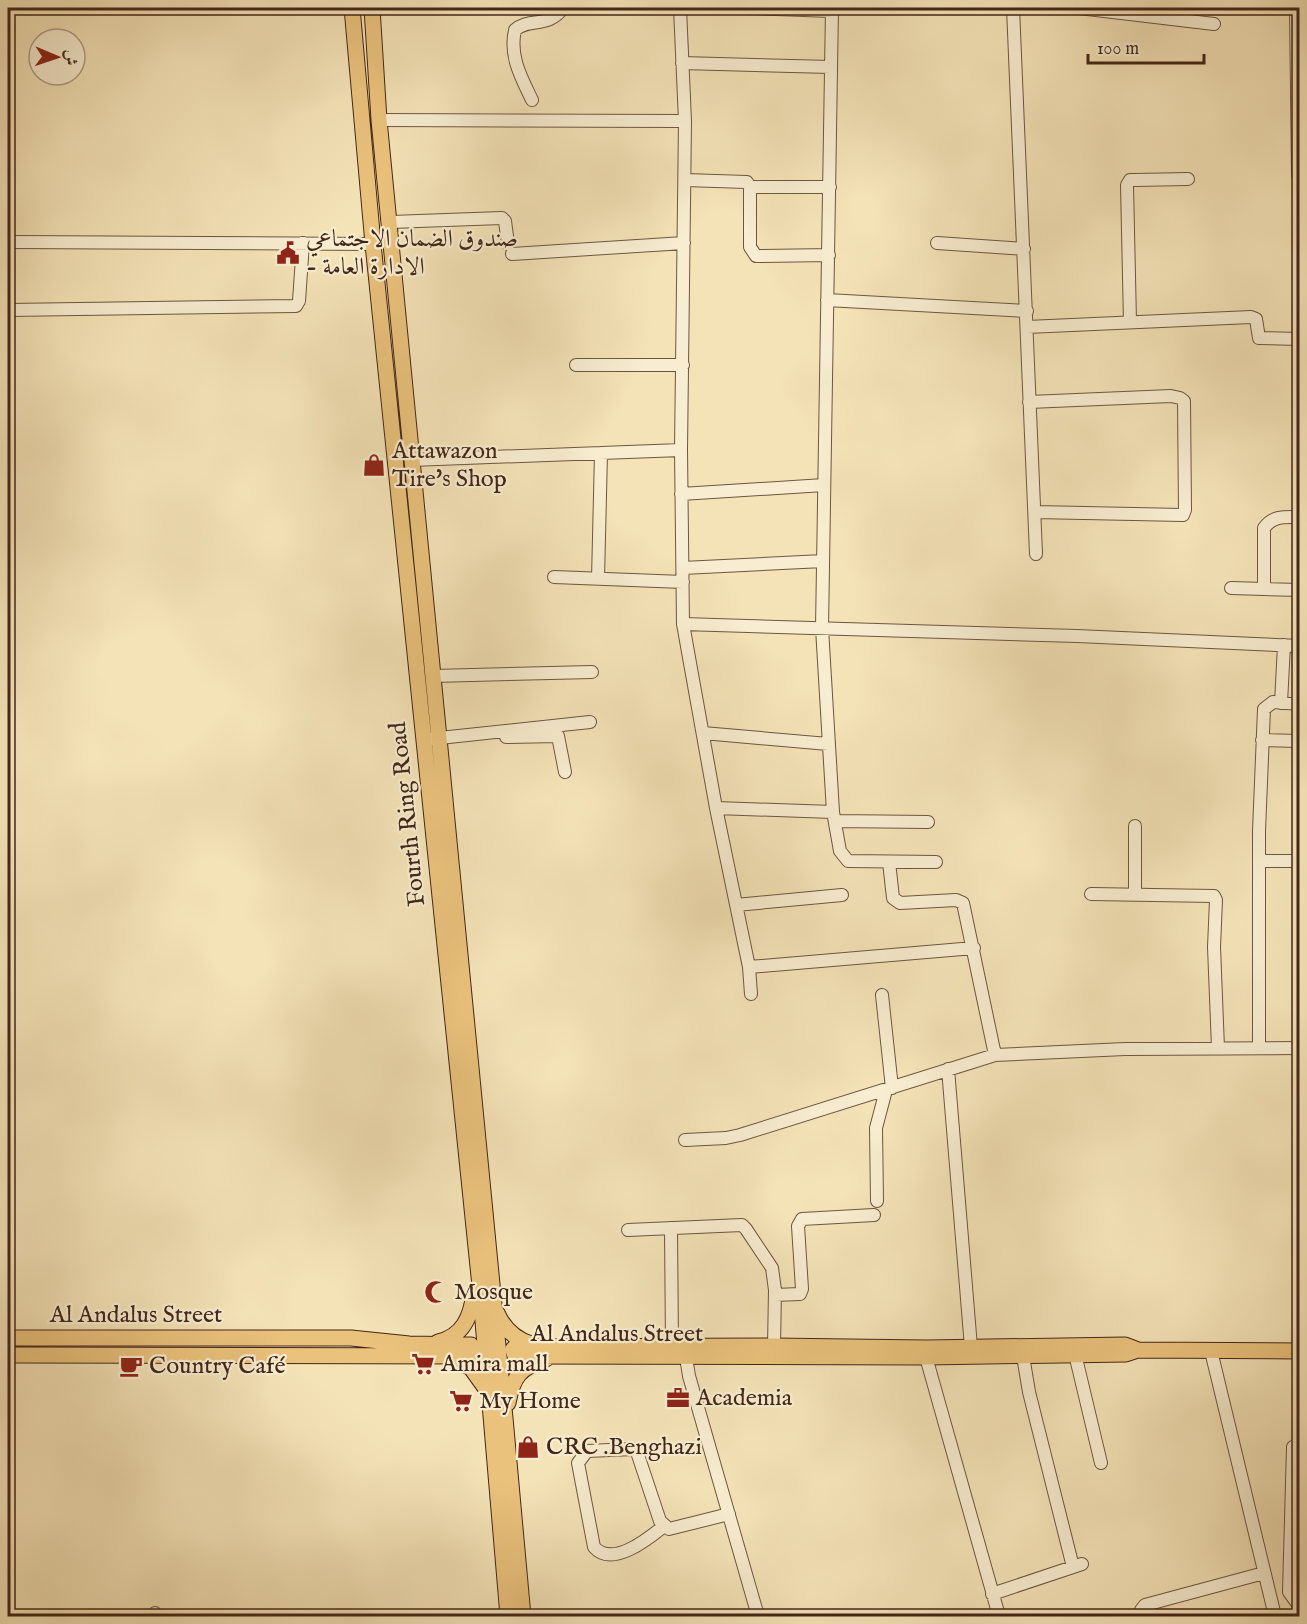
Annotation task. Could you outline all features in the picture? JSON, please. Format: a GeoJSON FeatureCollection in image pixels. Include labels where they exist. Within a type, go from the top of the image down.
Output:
{"type":"FeatureCollection","features":[{"type":"Feature","properties":{"kind":"main road","name":"Fourth Ring Road"},"geometry":{"type":"LineString","coordinates":[[352,8],[400,510],[434,741],[494,1305],[523,1617]]}},
{"type":"Feature","properties":{"kind":"main road","name":"Fourth Ring Road"},"geometry":{"type":"LineString","coordinates":[[372,8],[379,120],[391,222],[411,460],[433,676],[434,741],[508,1617]]}},
{"type":"Feature","properties":{"kind":"main road"},"geometry":{"type":"LineString","coordinates":[[400,510],[409,516],[417,511]]}},
{"type":"Feature","properties":{"kind":"main road"},"geometry":{"type":"LineString","coordinates":[[423,1344],[450,1338],[464,1326],[471,1310],[478,1266]]}},
{"type":"Feature","properties":{"kind":"main road"},"geometry":{"type":"LineString","coordinates":[[494,1305],[501,1322],[509,1332],[521,1340],[549,1351]]}},
{"type":"Feature","properties":{"kind":"main road"},"geometry":{"type":"LineString","coordinates":[[280,1337],[280,1356]]}},
{"type":"Feature","properties":{"kind":"main road","name":"Al Andalus Street"},"geometry":{"type":"LineString","coordinates":[[8,1338],[363,1338],[396,1343],[471,1345],[475,1351],[471,1356],[8,1355]]}},
{"type":"Feature","properties":{"kind":"main road","name":"Al Andalus Street"},"geometry":{"type":"LineString","coordinates":[[549,1351],[686,1357],[749,1351],[774,1346],[1125,1345],[1138,1350]]}},
{"type":"Feature","properties":{"kind":"main road","name":"Al Andalus Street"},"geometry":{"type":"LineString","coordinates":[[549,1351],[672,1346],[926,1357],[1126,1354],[1138,1350],[1299,1351]]}},
{"type":"Feature","properties":{"kind":"main road"},"geometry":{"type":"LineString","coordinates":[[505,1418],[513,1383],[518,1374],[549,1351]]}},
{"type":"Feature","properties":{"kind":"main road"},"geometry":{"type":"LineString","coordinates":[[446,1356],[471,1368],[488,1392]]}},
{"type":"Feature","properties":{"kind":"street"},"geometry":{"type":"LineString","coordinates":[[532,100],[515,61],[513,42],[515,30],[520,25],[547,21],[563,8]]}},
{"type":"Feature","properties":{"kind":"street"},"geometry":{"type":"LineString","coordinates":[[680,8],[685,180],[681,450],[683,624],[752,994]]}},
{"type":"Feature","properties":{"kind":"street"},"geometry":{"type":"LineString","coordinates":[[747,8],[832,9],[822,628],[828,744],[834,817],[840,851],[848,861],[936,862]]}},
{"type":"Feature","properties":{"kind":"street"},"geometry":{"type":"LineString","coordinates":[[1013,8],[1035,554]]}},
{"type":"Feature","properties":{"kind":"street"},"geometry":{"type":"LineString","coordinates":[[1078,8],[1214,24]]}},
{"type":"Feature","properties":{"kind":"street"},"geometry":{"type":"LineString","coordinates":[[1296,8],[1298,175]]}},
{"type":"Feature","properties":{"kind":"street"},"geometry":{"type":"LineString","coordinates":[[682,63],[831,67]]}},
{"type":"Feature","properties":{"kind":"street"},"geometry":{"type":"LineString","coordinates":[[379,120],[684,121]]}},
{"type":"Feature","properties":{"kind":"street"},"geometry":{"type":"LineString","coordinates":[[1130,322],[1127,185],[1130,180],[1188,179]]}},
{"type":"Feature","properties":{"kind":"street"},"geometry":{"type":"LineString","coordinates":[[685,180],[747,183],[750,187],[750,247],[756,256],[829,255]]}},
{"type":"Feature","properties":{"kind":"street"},"geometry":{"type":"LineString","coordinates":[[750,187],[830,187]]}},
{"type":"Feature","properties":{"kind":"street"},"geometry":{"type":"LineString","coordinates":[[391,222],[502,218],[505,222],[510,249],[684,243]]}},
{"type":"Feature","properties":{"kind":"street"},"geometry":{"type":"LineString","coordinates":[[8,242],[373,244]]}},
{"type":"Feature","properties":{"kind":"street"},"geometry":{"type":"LineString","coordinates":[[8,310],[296,306],[299,301],[303,243]]}},
{"type":"Feature","properties":{"kind":"street"},"geometry":{"type":"LineString","coordinates":[[938,243],[1024,249]]}},
{"type":"Feature","properties":{"kind":"street"},"geometry":{"type":"LineString","coordinates":[[827,300],[1027,311]]}},
{"type":"Feature","properties":{"kind":"street"},"geometry":{"type":"LineString","coordinates":[[1027,327],[1251,317],[1256,319],[1260,338],[1299,339]]}},
{"type":"Feature","properties":{"kind":"street"},"geometry":{"type":"LineString","coordinates":[[576,365],[683,364]]}},
{"type":"Feature","properties":{"kind":"street"},"geometry":{"type":"LineString","coordinates":[[1029,402],[1171,396],[1184,401],[1185,510],[1183,515],[1035,512]]}},
{"type":"Feature","properties":{"kind":"street"},"geometry":{"type":"LineString","coordinates":[[411,460],[681,450]]}},
{"type":"Feature","properties":{"kind":"street"},"geometry":{"type":"LineString","coordinates":[[598,579],[601,453]]}},
{"type":"Feature","properties":{"kind":"street"},"geometry":{"type":"LineString","coordinates":[[681,494],[824,485]]}},
{"type":"Feature","properties":{"kind":"street"},"geometry":{"type":"LineString","coordinates":[[1264,589],[1264,528],[1270,520],[1276,518],[1299,518]]}},
{"type":"Feature","properties":{"kind":"street"},"geometry":{"type":"LineString","coordinates":[[683,568],[824,561]]}},
{"type":"Feature","properties":{"kind":"street"},"geometry":{"type":"LineString","coordinates":[[554,577],[683,582]]}},
{"type":"Feature","properties":{"kind":"street"},"geometry":{"type":"LineString","coordinates":[[1232,588],[1299,590]]}},
{"type":"Feature","properties":{"kind":"street"},"geometry":{"type":"LineString","coordinates":[[683,624],[1077,636],[1299,646]]}},
{"type":"Feature","properties":{"kind":"street"},"geometry":{"type":"LineString","coordinates":[[1281,703],[1284,645]]}},
{"type":"Feature","properties":{"kind":"street"},"geometry":{"type":"LineString","coordinates":[[433,676],[592,672]]}},
{"type":"Feature","properties":{"kind":"street"},"geometry":{"type":"LineString","coordinates":[[1259,1048],[1259,861],[1264,709],[1269,704],[1299,704]]}},
{"type":"Feature","properties":{"kind":"street"},"geometry":{"type":"LineString","coordinates":[[434,741],[528,727],[590,722]]}},
{"type":"Feature","properties":{"kind":"street"},"geometry":{"type":"LineString","coordinates":[[702,733],[828,744]]}},
{"type":"Feature","properties":{"kind":"street"},"geometry":{"type":"LineString","coordinates":[[434,741],[556,735],[565,772]]}},
{"type":"Feature","properties":{"kind":"street"},"geometry":{"type":"LineString","coordinates":[[1262,740],[1299,741]]}},
{"type":"Feature","properties":{"kind":"street"},"geometry":{"type":"LineString","coordinates":[[716,808],[928,822]]}},
{"type":"Feature","properties":{"kind":"street"},"geometry":{"type":"LineString","coordinates":[[1135,894],[1136,826]]}},
{"type":"Feature","properties":{"kind":"street"},"geometry":{"type":"LineString","coordinates":[[1259,861],[1299,861]]}},
{"type":"Feature","properties":{"kind":"street"},"geometry":{"type":"LineString","coordinates":[[890,862],[893,898],[896,901],[900,903],[956,900],[963,903],[995,1055]]}},
{"type":"Feature","properties":{"kind":"street"},"geometry":{"type":"LineString","coordinates":[[1091,894],[1211,895],[1216,900],[1214,947],[1218,1048]]}},
{"type":"Feature","properties":{"kind":"street"},"geometry":{"type":"LineString","coordinates":[[736,905],[842,895]]}},
{"type":"Feature","properties":{"kind":"street"},"geometry":{"type":"LineString","coordinates":[[748,967],[974,948]]}},
{"type":"Feature","properties":{"kind":"street"},"geometry":{"type":"LineString","coordinates":[[877,1201],[876,1128],[889,1089],[882,995]]}},
{"type":"Feature","properties":{"kind":"street"},"geometry":{"type":"LineString","coordinates":[[685,1140],[733,1137],[995,1055],[1125,1049],[1299,1048]]}},
{"type":"Feature","properties":{"kind":"street"},"geometry":{"type":"LineString","coordinates":[[948,1070],[971,1347]]}},
{"type":"Feature","properties":{"kind":"street"},"geometry":{"type":"LineString","coordinates":[[775,1295],[800,1294],[802,1289],[798,1226],[802,1219],[874,1215]]}},
{"type":"Feature","properties":{"kind":"street"},"geometry":{"type":"LineString","coordinates":[[628,1230],[742,1225],[746,1228],[772,1268],[775,1295],[774,1346]]}},
{"type":"Feature","properties":{"kind":"street"},"geometry":{"type":"LineString","coordinates":[[670,1228],[672,1346]]}},
{"type":"Feature","properties":{"kind":"street"},"geometry":{"type":"LineString","coordinates":[[1210,1351],[1275,1617]]}},
{"type":"Feature","properties":{"kind":"street"},"geometry":{"type":"LineString","coordinates":[[1075,1354],[1101,1463]]}},
{"type":"Feature","properties":{"kind":"street"},"geometry":{"type":"LineString","coordinates":[[992,1594],[1077,1566],[1029,1392],[1023,1356]]}},
{"type":"Feature","properties":{"kind":"street"},"geometry":{"type":"LineString","coordinates":[[686,1357],[692,1386],[758,1617]]}},
{"type":"Feature","properties":{"kind":"street"},"geometry":{"type":"LineString","coordinates":[[926,1357],[999,1617]]}},
{"type":"Feature","properties":{"kind":"street"},"geometry":{"type":"LineString","coordinates":[[1299,1443],[1293,1447],[1289,1592],[1299,1607]]}},
{"type":"Feature","properties":{"kind":"street"},"geometry":{"type":"LineString","coordinates":[[664,1526],[631,1550],[599,1553],[594,1547],[578,1463],[587,1451],[634,1449],[637,1452],[660,1521],[669,1529],[729,1514]]}},
{"type":"Feature","properties":{"kind":"street"},"geometry":{"type":"LineString","coordinates":[[1142,1617],[1141,1610],[1145,1605],[1264,1573]]}},
{"type":"Feature","properties":{"kind":"place","name":"صندوق الضمان الاجتماعي - الادارة العامة"},"geometry":{"type":"Point","coordinates":[288,253]}},
{"type":"Feature","properties":{"kind":"place","name":"Attawazon Tire's Shop"},"geometry":{"type":"Point","coordinates":[374,465]}},
{"type":"Feature","properties":{"kind":"place","name":"Mosque"},"geometry":{"type":"Point","coordinates":[436,1292]}},
{"type":"Feature","properties":{"kind":"place","name":"Amira mall"},"geometry":{"type":"Point","coordinates":[423,1364]}},
{"type":"Feature","properties":{"kind":"place","name":"Country Café"},"geometry":{"type":"Point","coordinates":[131,1366]}},
{"type":"Feature","properties":{"kind":"place","name":"Academia"},"geometry":{"type":"Point","coordinates":[678,1398]}},
{"type":"Feature","properties":{"kind":"place","name":"My Home"},"geometry":{"type":"Point","coordinates":[461,1401]}},
{"type":"Feature","properties":{"kind":"place","name":"CRC .Benghazi"},"geometry":{"type":"Point","coordinates":[528,1447]}}]}
